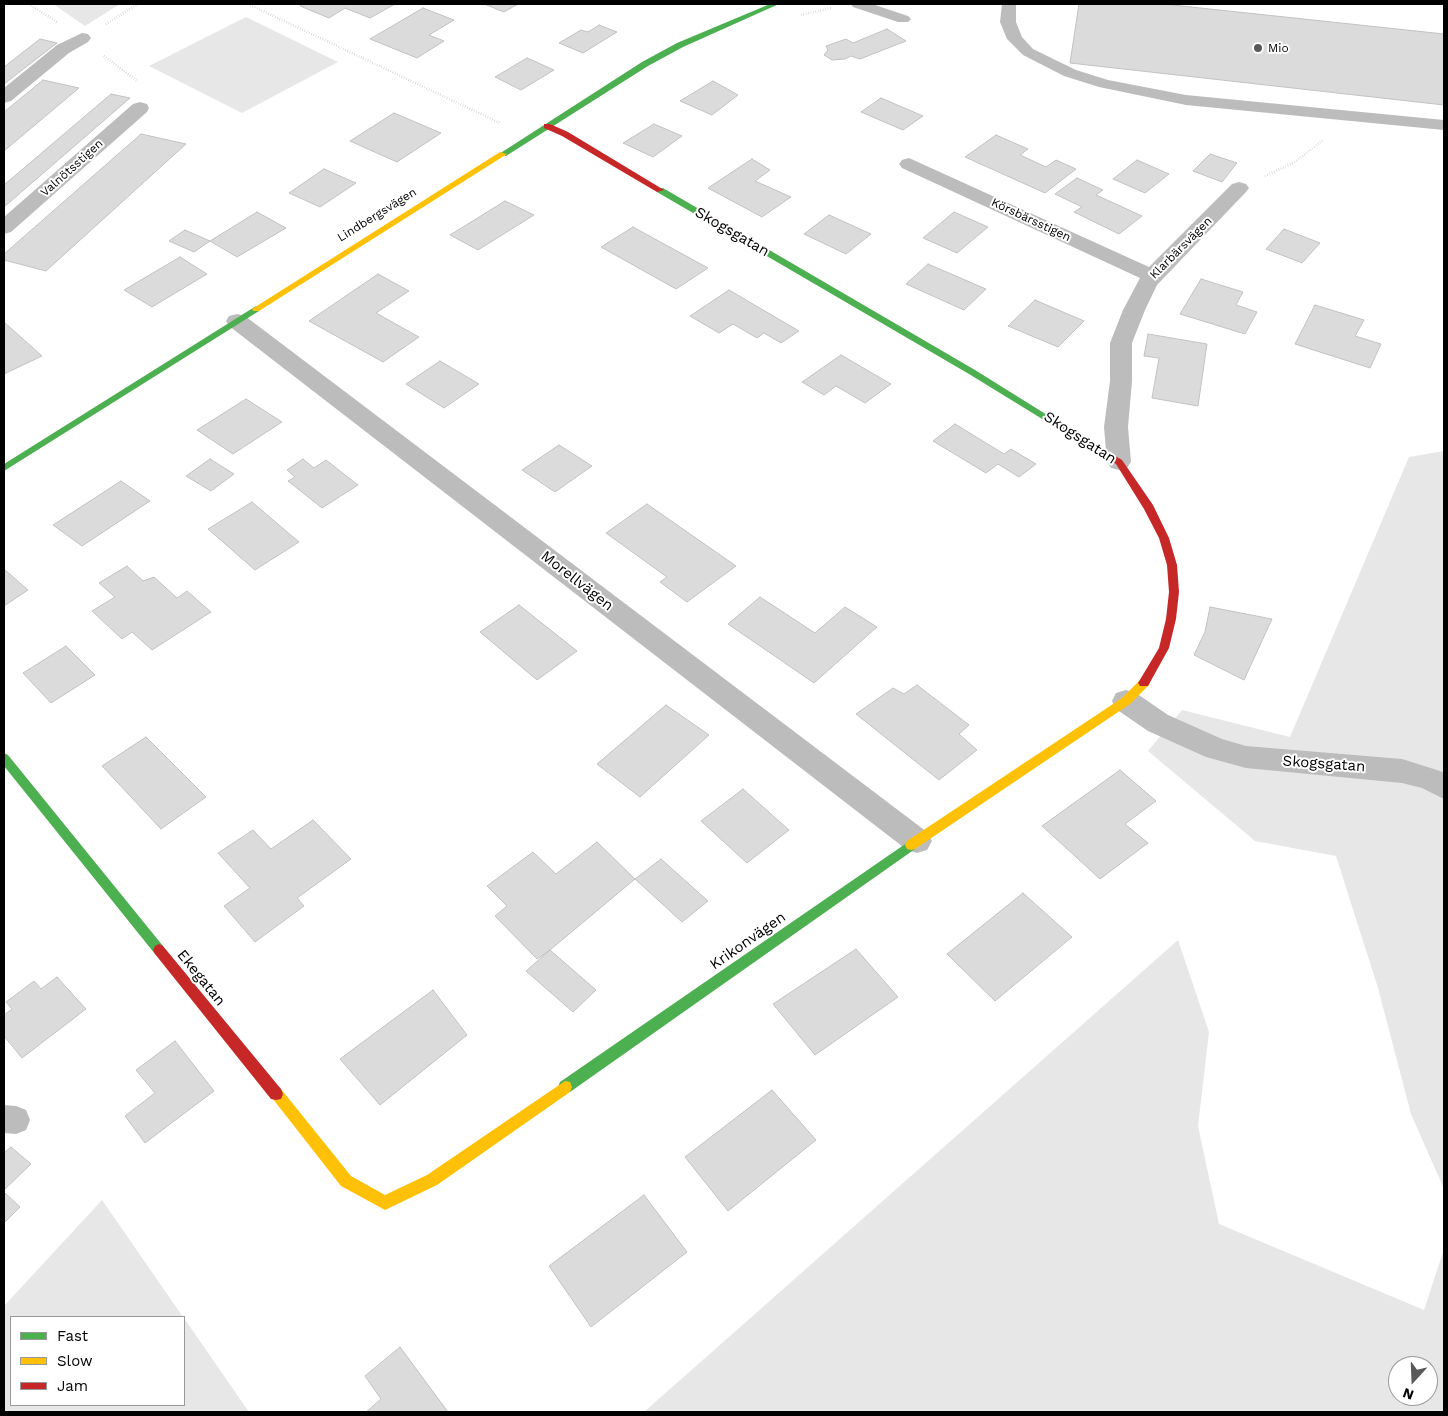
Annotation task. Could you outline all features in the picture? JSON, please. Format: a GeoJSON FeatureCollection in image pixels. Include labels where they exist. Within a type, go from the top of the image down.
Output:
{"type":"FeatureCollection","features":[{"type":"Feature","properties":{"kind":"street","name":"Lindbergsvägen"},"geometry":{"type":"LineString","coordinates":[[4,468],[645,64],[680,45],[775,4]]}},
{"type":"Feature","properties":{"kind":"street"},"geometry":{"type":"LineString","coordinates":[[4,97],[63,49],[82,38]]}},
{"type":"Feature","properties":{"kind":"street","name":"Valnötsstigen"},"geometry":{"type":"LineString","coordinates":[[4,228],[140,108]]}},
{"type":"Feature","properties":{"kind":"street","name":"Skogsgatan"},"geometry":{"type":"LineString","coordinates":[[547,126],[565,134],[972,372],[1119,462],[1144,500],[1164,538],[1172,565],[1174,592],[1172,620],[1164,648],[1141,687],[1126,701],[1158,723],[1216,750],[1246,757],[1371,767],[1402,772],[1430,779],[1444,787]]}},
{"type":"Feature","properties":{"kind":"street","name":"Körsbärsstigen"},"geometry":{"type":"LineString","coordinates":[[909,164],[1152,276]]}},
{"type":"Feature","properties":{"kind":"street","name":"Klarbärsvägen"},"geometry":{"type":"LineString","coordinates":[[1119,462],[1116,426],[1121,342],[1134,310],[1152,276],[1239,188]]}},
{"type":"Feature","properties":{"kind":"street","name":"Morellvägen"},"geometry":{"type":"LineString","coordinates":[[237,320],[917,842]]}},
{"type":"Feature","properties":{"kind":"street","name":"Krikonvägen"},"geometry":{"type":"LineString","coordinates":[[385,1203],[432,1180],[917,842],[1126,701]]}},
{"type":"Feature","properties":{"kind":"street","name":"Ekegatan"},"geometry":{"type":"LineString","coordinates":[[4,758],[346,1181],[385,1203]]}},
{"type":"Feature","properties":{"kind":"lane"},"geometry":{"type":"LineString","coordinates":[[858,4],[903,20]]}},
{"type":"Feature","properties":{"kind":"lane"},"geometry":{"type":"LineString","coordinates":[[1009,4],[1008,22],[1015,39],[1028,52],[1070,73],[1105,84],[1186,100],[1444,125]]}},
{"type":"Feature","properties":{"kind":"path"},"geometry":{"type":"LineString","coordinates":[[82,38],[138,4]]}},
{"type":"Feature","properties":{"kind":"path"},"geometry":{"type":"LineString","coordinates":[[248,4],[503,124]]}},
{"type":"Feature","properties":{"kind":"path"},"geometry":{"type":"LineString","coordinates":[[1239,188],[1295,162],[1334,132],[1338,116]]}},
{"type":"Feature","properties":{"kind":"shaded area"},"geometry":{"type":"Polygon","coordinates":[[[53,4],[120,4],[85,26],[53,4]]]}},
{"type":"Feature","properties":{"kind":"shaded area"},"geometry":{"type":"Polygon","coordinates":[[[246,17],[338,62],[242,113],[149,66],[246,17]]]}},
{"type":"Feature","properties":{"kind":"shaded area"},"geometry":{"type":"Polygon","coordinates":[[[1444,451],[1444,1189],[1411,1114],[1378,988],[1336,856],[1255,841],[1148,751],[1182,710],[1290,737],[1409,457],[1444,451]]]}},
{"type":"Feature","properties":{"kind":"shaded area"},"geometry":{"type":"Polygon","coordinates":[[[1178,940],[1209,1032],[1198,1126],[1219,1224],[1424,1310],[1444,1249],[1444,1412],[644,1412],[1178,940]]]}},
{"type":"Feature","properties":{"kind":"shaded area"},"geometry":{"type":"Polygon","coordinates":[[[102,1200],[182,1316],[10,1316],[10,1406],[185,1406],[185,1319],[249,1412],[4,1412],[4,1306],[102,1200]]]}},
{"type":"Feature","properties":{"kind":"building"},"geometry":{"type":"Polygon","coordinates":[[[303,4],[395,4],[370,18],[345,8],[329,18],[300,6],[303,4]]]}},
{"type":"Feature","properties":{"kind":"building"},"geometry":{"type":"Polygon","coordinates":[[[484,4],[518,4],[504,12],[484,4]]]}},
{"type":"Feature","properties":{"kind":"building","name":"Mio"},"geometry":{"type":"Polygon","coordinates":[[[1079,4],[1163,4],[1444,34],[1444,105],[1070,63],[1079,4]]]}},
{"type":"Feature","properties":{"kind":"building"},"geometry":{"type":"Polygon","coordinates":[[[423,8],[454,20],[429,35],[444,41],[417,58],[370,39],[423,8]]]}},
{"type":"Feature","properties":{"kind":"building"},"geometry":{"type":"Polygon","coordinates":[[[599,25],[617,32],[583,53],[559,43],[581,30],[588,32],[599,25]]]}},
{"type":"Feature","properties":{"kind":"building"},"geometry":{"type":"Polygon","coordinates":[[[887,29],[906,41],[860,59],[851,56],[845,59],[832,60],[824,55],[828,50],[826,46],[846,39],[853,43],[887,29]]]}},
{"type":"Feature","properties":{"kind":"building"},"geometry":{"type":"Polygon","coordinates":[[[40,39],[57,43],[4,84],[4,67],[40,39]]]}},
{"type":"Feature","properties":{"kind":"building"},"geometry":{"type":"Polygon","coordinates":[[[527,58],[554,70],[521,90],[495,77],[527,58]]]}},
{"type":"Feature","properties":{"kind":"building"},"geometry":{"type":"Polygon","coordinates":[[[43,80],[79,88],[4,151],[4,112],[43,80]]]}},
{"type":"Feature","properties":{"kind":"building"},"geometry":{"type":"Polygon","coordinates":[[[713,81],[738,95],[712,115],[680,101],[713,81]]]}},
{"type":"Feature","properties":{"kind":"building"},"geometry":{"type":"Polygon","coordinates":[[[111,94],[130,98],[4,207],[4,185],[111,94]]]}},
{"type":"Feature","properties":{"kind":"building"},"geometry":{"type":"Polygon","coordinates":[[[881,98],[923,116],[903,130],[861,112],[881,98]]]}},
{"type":"Feature","properties":{"kind":"building"},"geometry":{"type":"Polygon","coordinates":[[[394,113],[441,133],[397,162],[350,141],[394,113]]]}},
{"type":"Feature","properties":{"kind":"building"},"geometry":{"type":"Polygon","coordinates":[[[654,124],[682,136],[653,157],[623,143],[654,124]]]}},
{"type":"Feature","properties":{"kind":"building"},"geometry":{"type":"Polygon","coordinates":[[[141,134],[186,144],[46,271],[4,260],[4,254],[141,134]]]}},
{"type":"Feature","properties":{"kind":"building"},"geometry":{"type":"Polygon","coordinates":[[[996,135],[1028,149],[1020,155],[1046,167],[1056,160],[1076,169],[1045,193],[965,157],[996,135]]]}},
{"type":"Feature","properties":{"kind":"building"},"geometry":{"type":"Polygon","coordinates":[[[1210,154],[1237,163],[1222,182],[1193,171],[1210,154]]]}},
{"type":"Feature","properties":{"kind":"building"},"geometry":{"type":"Polygon","coordinates":[[[752,159],[770,170],[755,181],[791,197],[762,217],[708,188],[752,159]]]}},
{"type":"Feature","properties":{"kind":"building"},"geometry":{"type":"Polygon","coordinates":[[[1137,160],[1169,174],[1145,193],[1113,179],[1137,160]]]}},
{"type":"Feature","properties":{"kind":"building"},"geometry":{"type":"Polygon","coordinates":[[[324,169],[356,183],[320,207],[289,193],[324,169]]]}},
{"type":"Feature","properties":{"kind":"building"},"geometry":{"type":"Polygon","coordinates":[[[1077,178],[1103,190],[1096,195],[1142,216],[1119,234],[1074,212],[1082,207],[1055,194],[1077,178]]]}},
{"type":"Feature","properties":{"kind":"building"},"geometry":{"type":"Polygon","coordinates":[[[505,201],[534,215],[478,250],[450,235],[505,201]]]}},
{"type":"Feature","properties":{"kind":"building"},"geometry":{"type":"Polygon","coordinates":[[[257,212],[286,228],[237,257],[210,241],[257,212]]]}},
{"type":"Feature","properties":{"kind":"building"},"geometry":{"type":"Polygon","coordinates":[[[954,212],[988,227],[957,253],[923,238],[954,212]]]}},
{"type":"Feature","properties":{"kind":"building"},"geometry":{"type":"Polygon","coordinates":[[[829,215],[871,234],[846,254],[804,234],[829,215]]]}},
{"type":"Feature","properties":{"kind":"building"},"geometry":{"type":"Polygon","coordinates":[[[633,227],[708,268],[676,289],[601,247],[633,227]]]}},
{"type":"Feature","properties":{"kind":"building"},"geometry":{"type":"Polygon","coordinates":[[[1284,229],[1320,243],[1302,263],[1266,249],[1284,229]]]}},
{"type":"Feature","properties":{"kind":"building"},"geometry":{"type":"Polygon","coordinates":[[[185,230],[210,241],[194,252],[169,241],[185,230]]]}},
{"type":"Feature","properties":{"kind":"building"},"geometry":{"type":"Polygon","coordinates":[[[180,257],[207,274],[152,307],[124,290],[180,257]]]}},
{"type":"Feature","properties":{"kind":"building"},"geometry":{"type":"Polygon","coordinates":[[[928,264],[986,289],[964,310],[906,284],[928,264]]]}},
{"type":"Feature","properties":{"kind":"building"},"geometry":{"type":"Polygon","coordinates":[[[378,274],[409,291],[376,313],[419,337],[383,362],[309,321],[378,274]]]}},
{"type":"Feature","properties":{"kind":"building"},"geometry":{"type":"Polygon","coordinates":[[[1201,279],[1243,292],[1236,305],[1257,312],[1245,334],[1180,314],[1201,279]]]}},
{"type":"Feature","properties":{"kind":"building"},"geometry":{"type":"Polygon","coordinates":[[[729,290],[799,331],[781,343],[764,333],[757,338],[733,324],[719,333],[690,316],[729,290]]]}},
{"type":"Feature","properties":{"kind":"building"},"geometry":{"type":"Polygon","coordinates":[[[1035,300],[1084,321],[1058,347],[1008,326],[1035,300]]]}},
{"type":"Feature","properties":{"kind":"building"},"geometry":{"type":"Polygon","coordinates":[[[1315,305],[1364,320],[1355,336],[1381,344],[1370,368],[1295,344],[1315,305]]]}},
{"type":"Feature","properties":{"kind":"building"},"geometry":{"type":"Polygon","coordinates":[[[4,322],[42,356],[4,374],[4,322]]]}},
{"type":"Feature","properties":{"kind":"building"},"geometry":{"type":"Polygon","coordinates":[[[1148,334],[1207,344],[1198,406],[1152,398],[1159,358],[1144,356],[1148,334]]]}},
{"type":"Feature","properties":{"kind":"building"},"geometry":{"type":"Polygon","coordinates":[[[841,355],[891,384],[865,403],[836,386],[824,395],[802,382],[841,355]]]}},
{"type":"Feature","properties":{"kind":"building"},"geometry":{"type":"Polygon","coordinates":[[[440,361],[479,384],[444,408],[406,384],[440,361]]]}},
{"type":"Feature","properties":{"kind":"building"},"geometry":{"type":"Polygon","coordinates":[[[246,399],[282,422],[233,454],[197,430],[246,399]]]}},
{"type":"Feature","properties":{"kind":"building"},"geometry":{"type":"Polygon","coordinates":[[[955,424],[1004,454],[1011,449],[1036,464],[1019,477],[998,464],[986,473],[933,441],[955,424]]]}},
{"type":"Feature","properties":{"kind":"building"},"geometry":{"type":"Polygon","coordinates":[[[559,445],[592,466],[555,492],[522,470],[559,445]]]}},
{"type":"Feature","properties":{"kind":"building"},"geometry":{"type":"Polygon","coordinates":[[[210,459],[234,474],[211,491],[186,476],[210,459]]]}},
{"type":"Feature","properties":{"kind":"building"},"geometry":{"type":"Polygon","coordinates":[[[303,459],[314,468],[326,460],[358,485],[322,508],[288,481],[295,477],[287,470],[303,459]]]}},
{"type":"Feature","properties":{"kind":"building"},"geometry":{"type":"Polygon","coordinates":[[[121,481],[150,501],[82,546],[53,525],[121,481]]]}},
{"type":"Feature","properties":{"kind":"building"},"geometry":{"type":"Polygon","coordinates":[[[252,502],[299,542],[255,570],[208,529],[252,502]]]}},
{"type":"Feature","properties":{"kind":"building"},"geometry":{"type":"Polygon","coordinates":[[[647,504],[736,566],[687,602],[660,582],[667,577],[606,533],[647,504]]]}},
{"type":"Feature","properties":{"kind":"building"},"geometry":{"type":"Polygon","coordinates":[[[127,566],[143,581],[154,577],[177,598],[187,591],[211,612],[152,650],[132,632],[122,639],[92,611],[115,597],[99,583],[127,566]]]}},
{"type":"Feature","properties":{"kind":"building"},"geometry":{"type":"Polygon","coordinates":[[[4,569],[28,590],[4,606],[4,569]]]}},
{"type":"Feature","properties":{"kind":"building"},"geometry":{"type":"Polygon","coordinates":[[[760,597],[815,633],[845,607],[877,627],[814,683],[728,624],[760,597]]]}},
{"type":"Feature","properties":{"kind":"building"},"geometry":{"type":"Polygon","coordinates":[[[519,605],[577,651],[537,680],[480,632],[519,605]]]}},
{"type":"Feature","properties":{"kind":"building"},"geometry":{"type":"Polygon","coordinates":[[[1210,607],[1272,619],[1244,680],[1194,655],[1205,632],[1210,607]]]}},
{"type":"Feature","properties":{"kind":"building"},"geometry":{"type":"Polygon","coordinates":[[[66,646],[95,675],[51,703],[23,673],[66,646]]]}},
{"type":"Feature","properties":{"kind":"building"},"geometry":{"type":"Polygon","coordinates":[[[917,685],[969,725],[959,734],[977,750],[939,780],[856,714],[893,688],[904,694],[917,685]]]}},
{"type":"Feature","properties":{"kind":"building"},"geometry":{"type":"Polygon","coordinates":[[[666,705],[709,735],[640,797],[597,764],[666,705]]]}},
{"type":"Feature","properties":{"kind":"building"},"geometry":{"type":"Polygon","coordinates":[[[146,737],[206,797],[161,829],[102,766],[146,737]]]}},
{"type":"Feature","properties":{"kind":"building"},"geometry":{"type":"Polygon","coordinates":[[[1120,770],[1156,801],[1125,824],[1148,843],[1100,879],[1042,826],[1120,770]]]}},
{"type":"Feature","properties":{"kind":"building"},"geometry":{"type":"Polygon","coordinates":[[[743,789],[789,830],[747,863],[701,821],[743,789]]]}},
{"type":"Feature","properties":{"kind":"building"},"geometry":{"type":"Polygon","coordinates":[[[313,820],[351,859],[297,898],[304,906],[255,942],[224,906],[250,888],[218,853],[253,830],[271,849],[313,820]]]}},
{"type":"Feature","properties":{"kind":"building"},"geometry":{"type":"Polygon","coordinates":[[[597,842],[635,879],[537,959],[495,916],[507,906],[487,886],[533,852],[556,874],[597,842]]]}},
{"type":"Feature","properties":{"kind":"building"},"geometry":{"type":"Polygon","coordinates":[[[661,859],[708,901],[682,922],[635,879],[661,859]]]}},
{"type":"Feature","properties":{"kind":"building"},"geometry":{"type":"Polygon","coordinates":[[[1023,893],[1072,937],[995,1001],[947,954],[1023,893]]]}},
{"type":"Feature","properties":{"kind":"building"},"geometry":{"type":"Polygon","coordinates":[[[856,949],[898,997],[815,1055],[773,1004],[856,949]]]}},
{"type":"Feature","properties":{"kind":"building"},"geometry":{"type":"Polygon","coordinates":[[[550,950],[596,990],[573,1012],[526,971],[550,950]]]}},
{"type":"Feature","properties":{"kind":"building"},"geometry":{"type":"Polygon","coordinates":[[[57,977],[86,1009],[22,1058],[4,1036],[4,1015],[12,1009],[6,1002],[34,981],[41,989],[57,977]]]}},
{"type":"Feature","properties":{"kind":"building"},"geometry":{"type":"Polygon","coordinates":[[[433,990],[467,1035],[380,1105],[340,1059],[433,990]]]}},
{"type":"Feature","properties":{"kind":"building"},"geometry":{"type":"Polygon","coordinates":[[[175,1041],[214,1091],[145,1143],[125,1116],[155,1093],[136,1070],[175,1041]]]}},
{"type":"Feature","properties":{"kind":"building"},"geometry":{"type":"Polygon","coordinates":[[[772,1090],[816,1140],[728,1211],[685,1157],[772,1090]]]}},
{"type":"Feature","properties":{"kind":"building"},"geometry":{"type":"Polygon","coordinates":[[[11,1147],[31,1164],[4,1190],[4,1153],[11,1147]]]}},
{"type":"Feature","properties":{"kind":"building"},"geometry":{"type":"Polygon","coordinates":[[[4,1192],[20,1207],[4,1223],[4,1192]]]}},
{"type":"Feature","properties":{"kind":"building"},"geometry":{"type":"Polygon","coordinates":[[[644,1195],[687,1252],[591,1327],[549,1266],[644,1195]]]}},
{"type":"Feature","properties":{"kind":"building"},"geometry":{"type":"Polygon","coordinates":[[[400,1347],[448,1412],[366,1412],[381,1399],[365,1376],[400,1347]]]}},
{"type":"Feature","properties":{"kind":"traffic: fast"},"geometry":{"type":"LineString","coordinates":[[503,154],[645,64],[680,45],[775,4]]}},
{"type":"Feature","properties":{"kind":"traffic: fast"},"geometry":{"type":"LineString","coordinates":[[660,190],[972,372],[1055,423]]}},
{"type":"Feature","properties":{"kind":"traffic: fast"},"geometry":{"type":"LineString","coordinates":[[4,468],[256,309]]}},
{"type":"Feature","properties":{"kind":"traffic: fast"},"geometry":{"type":"LineString","coordinates":[[4,758],[159,950]]}},
{"type":"Feature","properties":{"kind":"traffic: fast"},"geometry":{"type":"LineString","coordinates":[[565,1087],[911,845]]}},
{"type":"Feature","properties":{"kind":"traffic: slow"},"geometry":{"type":"LineString","coordinates":[[256,309],[503,154]]}},
{"type":"Feature","properties":{"kind":"traffic: slow"},"geometry":{"type":"LineString","coordinates":[[911,845],[1126,701],[1144,683]]}},
{"type":"Feature","properties":{"kind":"traffic: slow"},"geometry":{"type":"LineString","coordinates":[[276,1094],[346,1181],[385,1203],[432,1180],[565,1087]]}},
{"type":"Feature","properties":{"kind":"traffic: jam"},"geometry":{"type":"LineString","coordinates":[[547,126],[565,134],[660,190]]}},
{"type":"Feature","properties":{"kind":"traffic: jam"},"geometry":{"type":"LineString","coordinates":[[1055,423],[1119,462],[1149,508],[1164,538],[1172,565],[1174,592],[1171,619],[1164,648],[1144,683]]}},
{"type":"Feature","properties":{"kind":"traffic: jam"},"geometry":{"type":"LineString","coordinates":[[159,950],[276,1094]]}},
{"type":"Feature","properties":{"kind":"place","name":"Mio"},"geometry":{"type":"Point","coordinates":[1258,48]}}]}
